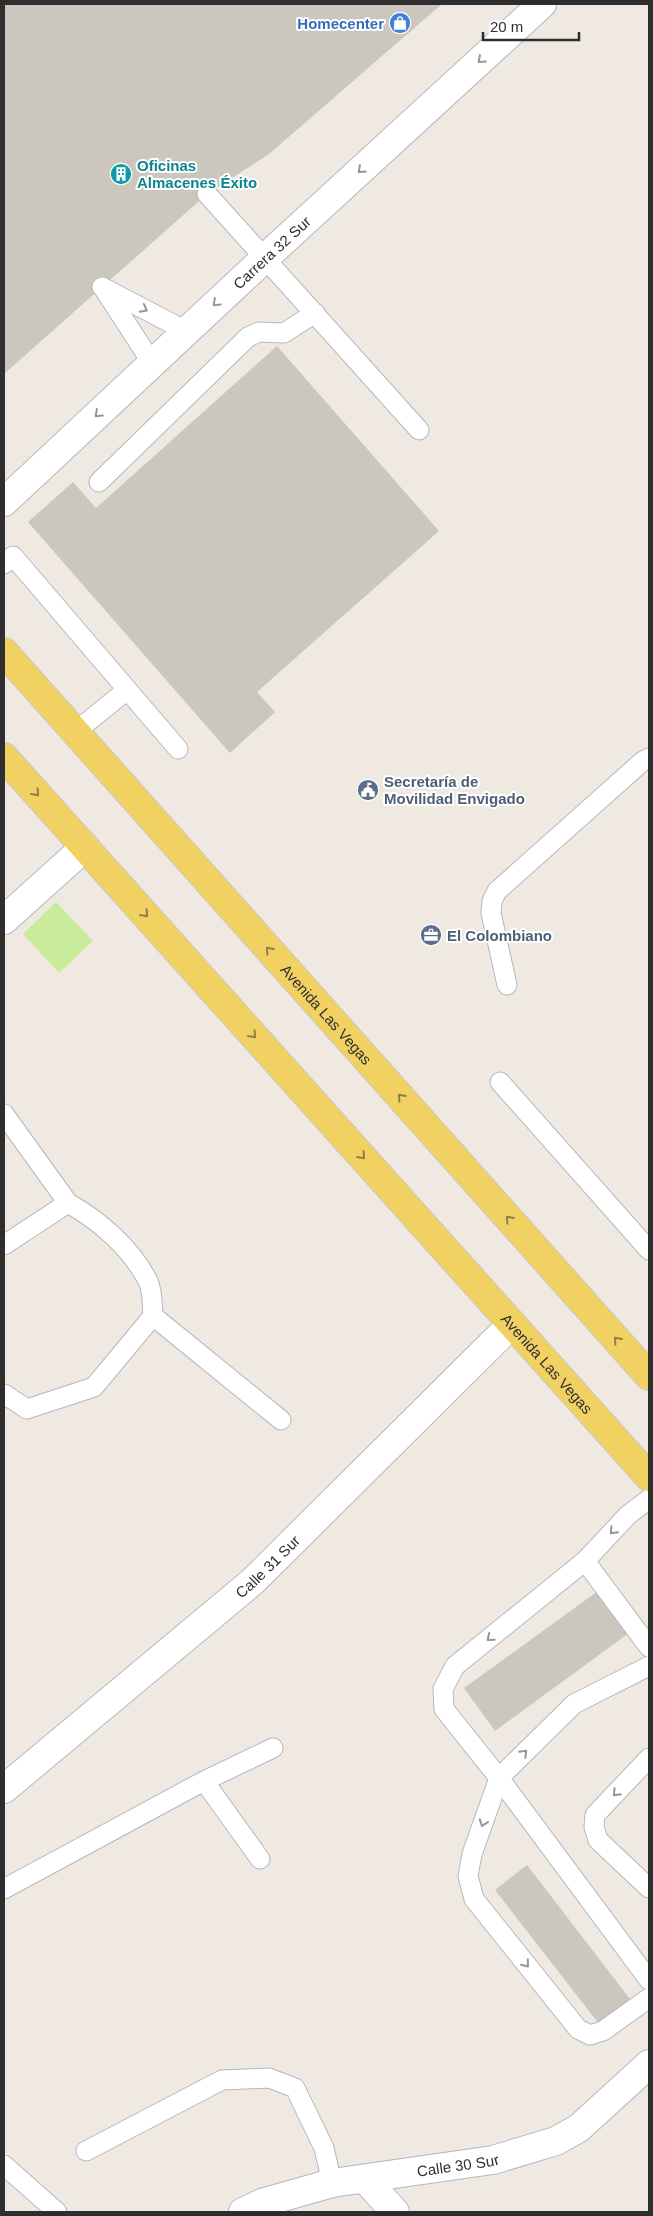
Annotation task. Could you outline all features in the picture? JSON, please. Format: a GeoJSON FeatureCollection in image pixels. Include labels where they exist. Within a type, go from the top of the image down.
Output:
{"type":"FeatureCollection","features":[{"type":"Feature","properties":{"kind":"main road","name":"Avenida Las Vegas"},"geometry":{"type":"LineString","coordinates":[[4,652],[649,1376]]}},
{"type":"Feature","properties":{"kind":"main road","name":"Avenida Las Vegas"},"geometry":{"type":"LineString","coordinates":[[4,757],[649,1477]]}},
{"type":"Feature","properties":{"kind":"street","name":"Carrera 32 Sur"},"geometry":{"type":"LineString","coordinates":[[4,502],[186,331],[542,4]]}},
{"type":"Feature","properties":{"kind":"street"},"geometry":{"type":"LineString","coordinates":[[4,920],[85,847]]}},
{"type":"Feature","properties":{"kind":"street","name":"Calle 31 Sur"},"geometry":{"type":"LineString","coordinates":[[4,1789],[252,1582],[512,1324]]}},
{"type":"Feature","properties":{"kind":"street","name":"Calle 30 Sur"},"geometry":{"type":"LineString","coordinates":[[243,2212],[262,2203],[332,2183],[493,2160],[556,2141],[586,2123],[649,2064]]}},
{"type":"Feature","properties":{"kind":"street"},"geometry":{"type":"LineString","coordinates":[[365,2179],[395,2212]]}},
{"type":"Feature","properties":{"kind":"lane"},"geometry":{"type":"LineString","coordinates":[[207,194],[419,430]]}},
{"type":"Feature","properties":{"kind":"lane"},"geometry":{"type":"LineString","coordinates":[[152,363],[102,287],[186,331]]}},
{"type":"Feature","properties":{"kind":"lane"},"geometry":{"type":"LineString","coordinates":[[99,482],[248,337],[259,332],[284,333],[315,313]]}},
{"type":"Feature","properties":{"kind":"lane"},"geometry":{"type":"LineString","coordinates":[[4,564],[13,556],[178,749]]}},
{"type":"Feature","properties":{"kind":"lane"},"geometry":{"type":"LineString","coordinates":[[75,732],[127,690]]}},
{"type":"Feature","properties":{"kind":"lane"},"geometry":{"type":"LineString","coordinates":[[507,985],[491,913],[492,901],[498,891],[649,758]]}},
{"type":"Feature","properties":{"kind":"lane"},"geometry":{"type":"LineString","coordinates":[[500,1082],[649,1250]]}},
{"type":"Feature","properties":{"kind":"lane"},"geometry":{"type":"LineString","coordinates":[[4,1114],[68,1203],[92,1216],[130,1253],[149,1283],[153,1316],[281,1420]]}},
{"type":"Feature","properties":{"kind":"lane"},"geometry":{"type":"LineString","coordinates":[[4,1245],[68,1203]]}},
{"type":"Feature","properties":{"kind":"lane"},"geometry":{"type":"LineString","coordinates":[[4,1394],[27,1409],[94,1387],[153,1316]]}},
{"type":"Feature","properties":{"kind":"lane"},"geometry":{"type":"LineString","coordinates":[[649,1499],[628,1515],[586,1561],[455,1666],[443,1690],[444,1709],[500,1778],[649,1980]]}},
{"type":"Feature","properties":{"kind":"lane"},"geometry":{"type":"LineString","coordinates":[[586,1561],[649,1647]]}},
{"type":"Feature","properties":{"kind":"lane"},"geometry":{"type":"LineString","coordinates":[[649,1666],[574,1704],[500,1778],[472,1854],[468,1876],[474,1899],[578,2029],[590,2035],[603,2032],[649,1998]]}},
{"type":"Feature","properties":{"kind":"lane"},"geometry":{"type":"LineString","coordinates":[[4,1889],[204,1781],[273,1748]]}},
{"type":"Feature","properties":{"kind":"lane"},"geometry":{"type":"LineString","coordinates":[[649,1758],[596,1815],[594,1827],[598,1840],[649,1888]]}},
{"type":"Feature","properties":{"kind":"lane"},"geometry":{"type":"LineString","coordinates":[[204,1781],[260,1859]]}},
{"type":"Feature","properties":{"kind":"lane"},"geometry":{"type":"LineString","coordinates":[[86,2151],[222,2080],[269,2078],[295,2088],[324,2148],[332,2183]]}},
{"type":"Feature","properties":{"kind":"lane"},"geometry":{"type":"LineString","coordinates":[[4,2165],[57,2212]]}},
{"type":"Feature","properties":{"kind":"green space"},"geometry":{"type":"Polygon","coordinates":[[[56,902],[93,941],[59,973],[23,934],[56,902]]]}},
{"type":"Feature","properties":{"kind":"building","name":"Oficinas Almacenes Éxito"},"geometry":{"type":"Polygon","coordinates":[[[4,4],[442,4],[269,154],[207,194],[4,374],[4,4]]]}},
{"type":"Feature","properties":{"kind":"building"},"geometry":{"type":"Polygon","coordinates":[[[277,346],[439,531],[257,692],[275,712],[230,753],[28,522],[73,482],[96,508],[277,346]]]}},
{"type":"Feature","properties":{"kind":"building"},"geometry":{"type":"Polygon","coordinates":[[[598,1591],[629,1633],[495,1731],[464,1688],[598,1591]]]}},
{"type":"Feature","properties":{"kind":"building"},"geometry":{"type":"Polygon","coordinates":[[[527,1865],[630,1999],[599,2024],[495,1890],[527,1865]]]}},
{"type":"Feature","properties":{"kind":"place","name":"Homecenter"},"geometry":{"type":"Point","coordinates":[400,23]}},
{"type":"Feature","properties":{"kind":"place","name":"Oficinas Almacenes Éxito"},"geometry":{"type":"Point","coordinates":[121,174]}},
{"type":"Feature","properties":{"kind":"place","name":"Secretaría de Movilidad Envigado"},"geometry":{"type":"Point","coordinates":[368,790]}},
{"type":"Feature","properties":{"kind":"place","name":"El Colombiano"},"geometry":{"type":"Point","coordinates":[431,935]}}]}
